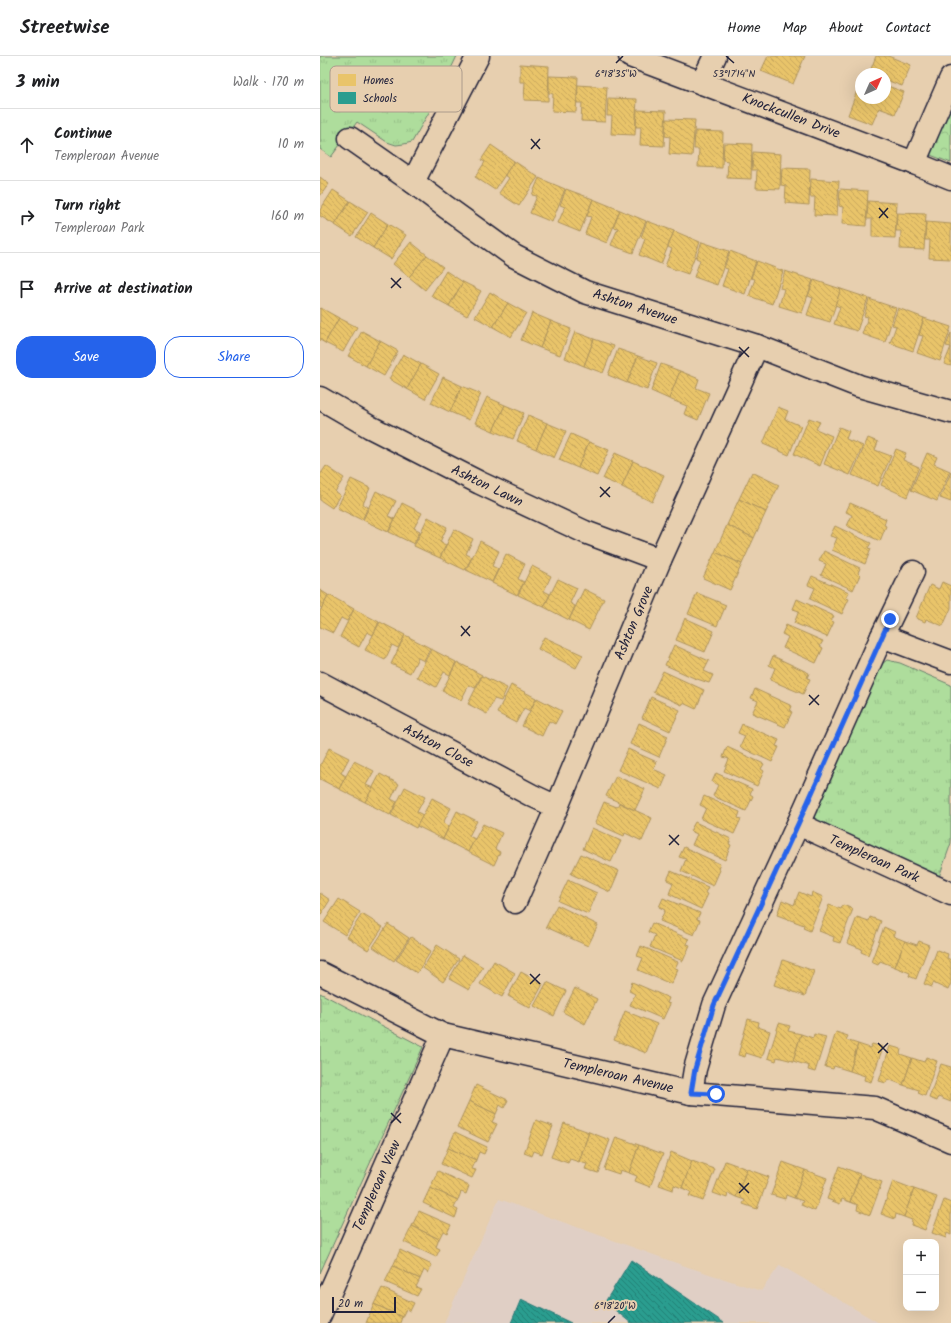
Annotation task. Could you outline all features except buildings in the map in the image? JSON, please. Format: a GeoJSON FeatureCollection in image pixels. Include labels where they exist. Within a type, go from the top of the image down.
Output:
{"type":"FeatureCollection","features":[{"type":"Feature","properties":{"kind":"street"},"geometry":{"type":"LineString","coordinates":[[462,87],[478,56]]}},
{"type":"Feature","properties":{"kind":"street","name":"Knockcullen Drive"},"geometry":{"type":"LineString","coordinates":[[630,56],[951,178]]}},
{"type":"Feature","properties":{"kind":"street"},"geometry":{"type":"LineString","coordinates":[[702,83],[715,56]]}},
{"type":"Feature","properties":{"kind":"street"},"geometry":{"type":"LineString","coordinates":[[914,163],[951,78]]}},
{"type":"Feature","properties":{"kind":"street"},"geometry":{"type":"LineString","coordinates":[[413,182],[449,112]]}},
{"type":"Feature","properties":{"kind":"street","name":"Ashton Avenue"},"geometry":{"type":"LineString","coordinates":[[350,138],[514,256],[585,292],[757,346],[859,386],[951,412]]}},
{"type":"Feature","properties":{"kind":"street","name":"Ashton Grove"},"geometry":{"type":"LineString","coordinates":[[515,902],[557,807],[660,560],[757,346]]}},
{"type":"Feature","properties":{"kind":"street","name":"Ashton Lawn"},"geometry":{"type":"LineString","coordinates":[[320,398],[370,427],[480,483],[578,529],[660,560]]}},
{"type":"Feature","properties":{"kind":"street"},"geometry":{"type":"LineString","coordinates":[[691,1093],[695,1069],[714,1005],[798,824],[882,636],[913,572]]}},
{"type":"Feature","properties":{"kind":"street"},"geometry":{"type":"LineString","coordinates":[[882,636],[951,662]]}},
{"type":"Feature","properties":{"kind":"street","name":"Ashton Close"},"geometry":{"type":"LineString","coordinates":[[320,682],[531,795],[557,807]]}},
{"type":"Feature","properties":{"kind":"street","name":"Templeroan Park"},"geometry":{"type":"LineString","coordinates":[[798,824],[951,894]]}},
{"type":"Feature","properties":{"kind":"street","name":"Templeroan Avenue"},"geometry":{"type":"LineString","coordinates":[[320,973],[443,1035],[691,1093],[875,1108],[951,1141]]}},
{"type":"Feature","properties":{"kind":"street","name":"Templeroan View"},"geometry":{"type":"LineString","coordinates":[[320,1316],[443,1035]]}},
{"type":"Feature","properties":{"kind":"shaded area"},"geometry":{"type":"Polygon","coordinates":[[[499,1199],[682,1265],[761,1291],[780,1265],[879,1323],[444,1323],[499,1199]]]}},
{"type":"Feature","properties":{"kind":"green space"},"geometry":{"type":"Polygon","coordinates":[[[320,56],[457,56],[452,66],[330,66],[330,112],[429,112],[412,142],[396,145],[387,142],[357,122],[331,157],[320,149],[320,56]]]}},
{"type":"Feature","properties":{"kind":"green space"},"geometry":{"type":"Polygon","coordinates":[[[951,103],[951,163],[928,154],[951,103]]]}},
{"type":"Feature","properties":{"kind":"green space"},"geometry":{"type":"Polygon","coordinates":[[[887,660],[900,663],[951,685],[951,843],[938,880],[815,820],[813,806],[874,670],[887,660]]]}},
{"type":"Feature","properties":{"kind":"green space"},"geometry":{"type":"Polygon","coordinates":[[[320,993],[423,1047],[320,1273],[320,993]]]}},
{"type":"Feature","properties":{"kind":"route"},"geometry":{"type":"LineString","coordinates":[[716,1094],[691,1093],[695,1069],[714,1005],[798,824],[890,619]]}}]}
